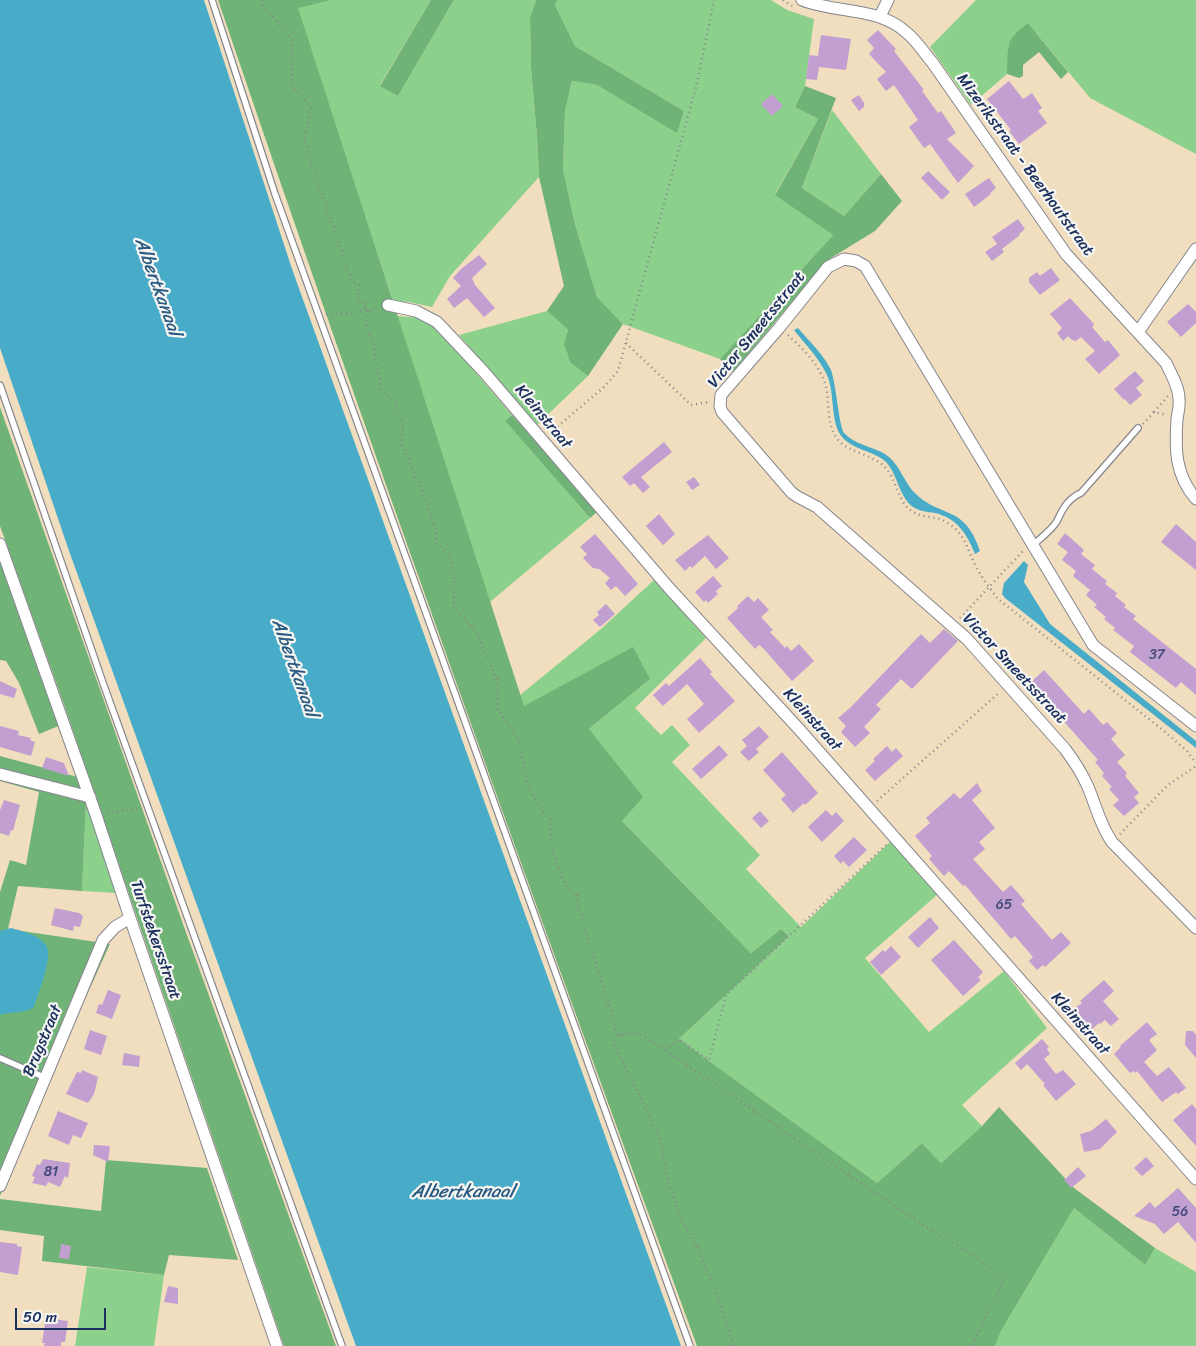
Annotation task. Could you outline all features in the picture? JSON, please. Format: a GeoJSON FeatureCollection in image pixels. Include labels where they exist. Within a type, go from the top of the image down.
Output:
{"type":"FeatureCollection","features":[{"type":"Feature","properties":{"kind":"street","name":"Mizerikstraat - Beerhoutstraat"},"geometry":{"type":"LineString","coordinates":[[802,0],[841,10],[880,16],[894,22],[908,33],[932,62],[1066,254],[1166,363],[1179,398],[1176,459],[1187,488],[1196,499]]}},
{"type":"Feature","properties":{"kind":"street"},"geometry":{"type":"LineString","coordinates":[[880,16],[888,0]]}},
{"type":"Feature","properties":{"kind":"street"},"geometry":{"type":"LineString","coordinates":[[1138,332],[1196,249]]}},
{"type":"Feature","properties":{"kind":"street","name":"Victor Smeetsstraat"},"geometry":{"type":"LineString","coordinates":[[1196,726],[1093,645],[865,266],[856,261],[844,259],[828,267],[779,328],[725,390],[719,400],[722,412],[792,492],[817,507],[954,626],[983,656],[1074,761],[1088,786],[1105,832],[1112,842],[1196,928]]}},
{"type":"Feature","properties":{"kind":"street","name":"Kleinstraat"},"geometry":{"type":"LineString","coordinates":[[380,308],[416,311],[437,322],[484,372],[670,588],[868,808],[1196,1179]]}},
{"type":"Feature","properties":{"kind":"street","name":"Turfstekersstraat"},"geometry":{"type":"LineString","coordinates":[[0,544],[90,797],[276,1346]]}},
{"type":"Feature","properties":{"kind":"street"},"geometry":{"type":"LineString","coordinates":[[0,774],[90,797]]}},
{"type":"Feature","properties":{"kind":"street","name":"Brugstraat"},"geometry":{"type":"LineString","coordinates":[[0,1186],[104,940],[115,927],[130,918]]}},
{"type":"Feature","properties":{"kind":"lane"},"geometry":{"type":"LineString","coordinates":[[212,0],[275,194],[317,314],[690,1346]]}},
{"type":"Feature","properties":{"kind":"lane"},"geometry":{"type":"LineString","coordinates":[[0,385],[102,684],[342,1346]]}},
{"type":"Feature","properties":{"kind":"lane"},"geometry":{"type":"LineString","coordinates":[[1033,545],[1058,520],[1059,513],[1074,496],[1081,493],[1138,428]]}},
{"type":"Feature","properties":{"kind":"lane"},"geometry":{"type":"LineString","coordinates":[[0,1058],[46,1078]]}},
{"type":"Feature","properties":{"kind":"path"},"geometry":{"type":"LineString","coordinates":[[262,0],[264,6],[293,41],[292,86],[311,107],[304,140],[351,280],[359,285],[358,296],[368,311],[366,328],[373,343],[381,389],[396,402],[397,413],[403,423],[402,445],[427,502],[435,528],[437,544],[445,549],[452,559],[454,576],[453,606],[478,633],[498,682],[496,708],[518,740],[527,786],[541,810],[550,818],[552,850],[567,889],[577,894],[578,906],[618,1035],[614,1045],[660,1138],[670,1188],[683,1222],[700,1252],[734,1346]]}},
{"type":"Feature","properties":{"kind":"path"},"geometry":{"type":"LineString","coordinates":[[542,441],[603,388],[618,371],[697,83],[714,0]]}},
{"type":"Feature","properties":{"kind":"path"},"geometry":{"type":"LineString","coordinates":[[317,314],[347,314],[380,308]]}},
{"type":"Feature","properties":{"kind":"path"},"geometry":{"type":"LineString","coordinates":[[779,328],[804,350],[819,369],[825,384],[831,429],[840,442],[884,467],[902,501],[911,511],[946,521],[957,530],[964,538],[979,572],[997,598],[1187,751],[1196,765],[1168,786],[1112,842]]}},
{"type":"Feature","properties":{"kind":"path"},"geometry":{"type":"LineString","coordinates":[[626,343],[691,405],[719,400]]}},
{"type":"Feature","properties":{"kind":"path"},"geometry":{"type":"LineString","coordinates":[[1138,428],[1176,386]]}},
{"type":"Feature","properties":{"kind":"path"},"geometry":{"type":"LineString","coordinates":[[1154,412],[1177,418]]}},
{"type":"Feature","properties":{"kind":"path"},"geometry":{"type":"LineString","coordinates":[[954,626],[1022,551]]}},
{"type":"Feature","properties":{"kind":"path"},"geometry":{"type":"LineString","coordinates":[[868,808],[1008,685]]}},
{"type":"Feature","properties":{"kind":"path"},"geometry":{"type":"LineString","coordinates":[[96,815],[147,807]]}},
{"type":"Feature","properties":{"kind":"path"},"geometry":{"type":"LineString","coordinates":[[666,1051],[679,1039],[709,1060],[726,995],[892,840]]}},
{"type":"Feature","properties":{"kind":"path"},"geometry":{"type":"LineString","coordinates":[[618,1035],[636,1032],[926,1227],[971,1254],[1004,1279],[972,1346]]}},
{"type":"Feature","properties":{"kind":"green space"},"geometry":{"type":"Polygon","coordinates":[[[218,0],[331,0],[298,8],[524,706],[633,647],[650,679],[589,729],[643,797],[622,821],[751,953],[781,929],[789,936],[679,1039],[877,1183],[922,1143],[941,1163],[982,1126],[999,1107],[1074,1188],[1155,1248],[1145,1265],[1074,1208],[1001,1331],[995,1346],[697,1346],[453,675],[334,338],[218,0]]]}},
{"type":"Feature","properties":{"kind":"green space"},"geometry":{"type":"Polygon","coordinates":[[[331,0],[431,0],[380,85],[398,96],[454,0],[536,0],[530,18],[531,68],[539,177],[450,276],[432,307],[393,301],[297,7],[331,0]]]}},
{"type":"Feature","properties":{"kind":"green space"},"geometry":{"type":"Polygon","coordinates":[[[431,0],[454,0],[398,96],[380,86],[431,0]]]}},
{"type":"Feature","properties":{"kind":"green space"},"geometry":{"type":"Polygon","coordinates":[[[536,0],[557,0],[555,5],[575,46],[684,111],[677,133],[597,85],[572,81],[565,111],[563,169],[575,224],[597,297],[623,324],[588,376],[570,362],[564,344],[568,330],[547,311],[564,286],[539,177],[531,68],[530,18],[536,0]]]}},
{"type":"Feature","properties":{"kind":"green space"},"geometry":{"type":"Polygon","coordinates":[[[557,0],[771,0],[787,10],[814,19],[805,86],[795,107],[818,119],[775,194],[833,235],[720,359],[623,324],[597,297],[575,224],[563,169],[565,111],[572,81],[597,85],[677,132],[684,111],[575,46],[555,5],[557,0]]]}},
{"type":"Feature","properties":{"kind":"green space"},"geometry":{"type":"Polygon","coordinates":[[[976,0],[1196,0],[1196,154],[1090,98],[1028,23],[1008,46],[1007,74],[971,105],[930,47],[976,0]]]}},
{"type":"Feature","properties":{"kind":"green space"},"geometry":{"type":"Polygon","coordinates":[[[1028,23],[1068,72],[1061,79],[1039,52],[1023,65],[1023,76],[1019,78],[1007,74],[1007,57],[1011,40],[1028,23]]]}},
{"type":"Feature","properties":{"kind":"green space"},"geometry":{"type":"Polygon","coordinates":[[[805,86],[836,98],[802,188],[844,216],[881,174],[902,201],[875,231],[826,261],[733,372],[720,359],[833,235],[775,195],[818,119],[795,107],[805,86]]]}},
{"type":"Feature","properties":{"kind":"green space"},"geometry":{"type":"Polygon","coordinates":[[[832,110],[881,174],[844,216],[802,188],[832,110]]]}},
{"type":"Feature","properties":{"kind":"green space"},"geometry":{"type":"Polygon","coordinates":[[[547,311],[568,330],[566,351],[568,356],[588,376],[537,425],[459,335],[547,311]]]}},
{"type":"Feature","properties":{"kind":"green space"},"geometry":{"type":"Polygon","coordinates":[[[397,316],[424,318],[437,328],[512,415],[506,422],[590,518],[490,602],[397,316]]]}},
{"type":"Feature","properties":{"kind":"green space"},"geometry":{"type":"Polygon","coordinates":[[[0,407],[183,924],[336,1346],[284,1346],[66,710],[0,526],[0,407]]]}},
{"type":"Feature","properties":{"kind":"green space"},"geometry":{"type":"Polygon","coordinates":[[[512,415],[598,511],[590,518],[505,421],[512,415]]]}},
{"type":"Feature","properties":{"kind":"green space"},"geometry":{"type":"Polygon","coordinates":[[[0,559],[61,725],[39,734],[19,683],[6,661],[0,660],[0,559]]]}},
{"type":"Feature","properties":{"kind":"green space"},"geometry":{"type":"Polygon","coordinates":[[[654,580],[706,638],[635,708],[661,735],[672,725],[690,745],[672,762],[760,855],[746,869],[801,927],[892,840],[938,894],[865,958],[929,1032],[1004,971],[1047,1028],[962,1105],[982,1126],[941,1163],[922,1143],[877,1183],[679,1039],[789,936],[781,929],[751,953],[622,821],[589,729],[650,679],[524,706],[520,695],[601,629],[654,580]]]}},
{"type":"Feature","properties":{"kind":"green space"},"geometry":{"type":"Polygon","coordinates":[[[0,756],[78,777],[86,802],[82,891],[18,886],[8,929],[110,944],[21,1140],[0,1196],[0,892],[10,860],[26,865],[39,792],[0,781],[0,756]]]}},
{"type":"Feature","properties":{"kind":"green space"},"geometry":{"type":"Polygon","coordinates":[[[86,802],[116,893],[82,891],[86,802]]]}},
{"type":"Feature","properties":{"kind":"green space"},"geometry":{"type":"Polygon","coordinates":[[[106,1160],[207,1168],[238,1260],[169,1255],[164,1275],[42,1261],[44,1236],[0,1230],[0,1199],[101,1211],[106,1160]]]}},
{"type":"Feature","properties":{"kind":"green space"},"geometry":{"type":"Polygon","coordinates":[[[1074,1208],[1145,1265],[1155,1248],[1196,1272],[1196,1346],[995,1346],[1001,1331],[1074,1208]]]}},
{"type":"Feature","properties":{"kind":"green space"},"geometry":{"type":"Polygon","coordinates":[[[87,1267],[164,1275],[154,1346],[75,1346],[87,1267]]]}},
{"type":"Feature","properties":{"kind":"water","name":"Albertkanaal"},"geometry":{"type":"Polygon","coordinates":[[[0,0],[204,0],[292,269],[681,1346],[356,1346],[68,548],[0,348],[0,0]]]}},
{"type":"Feature","properties":{"kind":"water"},"geometry":{"type":"Polygon","coordinates":[[[798,328],[831,370],[844,433],[853,440],[890,457],[912,490],[922,499],[959,518],[966,525],[974,536],[980,551],[975,554],[965,534],[955,523],[943,515],[918,509],[908,503],[886,462],[843,438],[836,424],[831,389],[826,373],[794,330],[798,328]]]}},
{"type":"Feature","properties":{"kind":"water"},"geometry":{"type":"Polygon","coordinates":[[[1024,561],[1028,565],[1024,582],[1050,624],[1196,741],[1196,748],[1005,598],[1002,594],[1004,583],[1024,561]]]}},
{"type":"Feature","properties":{"kind":"water"},"geometry":{"type":"Polygon","coordinates":[[[11,928],[30,934],[46,945],[48,950],[47,966],[34,1007],[26,1011],[0,1015],[0,931],[11,928]]]}},
{"type":"Feature","properties":{"kind":"building"},"geometry":{"type":"Polygon","coordinates":[[[878,30],[896,49],[894,51],[924,90],[922,91],[938,113],[941,111],[956,133],[947,139],[974,166],[958,183],[930,144],[924,148],[909,127],[918,120],[894,85],[886,91],[877,79],[886,72],[869,54],[874,48],[867,40],[878,30]]]}},
{"type":"Feature","properties":{"kind":"building"},"geometry":{"type":"Polygon","coordinates":[[[821,35],[851,39],[846,70],[819,67],[817,80],[806,79],[809,55],[818,56],[821,35]]]}},
{"type":"Feature","properties":{"kind":"building"},"geometry":{"type":"Polygon","coordinates":[[[1009,81],[1023,99],[1032,93],[1042,108],[1038,111],[1047,123],[1019,144],[1009,131],[1011,130],[987,99],[1009,81]]]}},
{"type":"Feature","properties":{"kind":"building"},"geometry":{"type":"Polygon","coordinates":[[[772,94],[783,106],[772,116],[761,104],[772,94]]]}},
{"type":"Feature","properties":{"kind":"building"},"geometry":{"type":"Polygon","coordinates":[[[859,95],[864,103],[864,107],[859,111],[851,100],[859,95]]]}},
{"type":"Feature","properties":{"kind":"building"},"geometry":{"type":"Polygon","coordinates":[[[928,171],[950,192],[942,200],[921,178],[928,171]]]}},
{"type":"Feature","properties":{"kind":"building"},"geometry":{"type":"Polygon","coordinates":[[[989,178],[996,188],[974,207],[965,194],[989,178]]]}},
{"type":"Feature","properties":{"kind":"building"},"geometry":{"type":"Polygon","coordinates":[[[1018,219],[1025,229],[1002,249],[1004,252],[992,261],[985,252],[997,244],[992,237],[1018,219]]]}},
{"type":"Feature","properties":{"kind":"building"},"geometry":{"type":"Polygon","coordinates":[[[479,255],[487,264],[472,278],[475,285],[495,308],[484,317],[467,298],[454,308],[447,299],[461,286],[453,278],[479,255]]]}},
{"type":"Feature","properties":{"kind":"building"},"geometry":{"type":"Polygon","coordinates":[[[1051,268],[1060,280],[1040,295],[1029,282],[1029,278],[1037,272],[1040,276],[1051,268]]]}},
{"type":"Feature","properties":{"kind":"building"},"geometry":{"type":"Polygon","coordinates":[[[1070,298],[1094,324],[1092,327],[1105,342],[1108,340],[1120,355],[1099,374],[1085,359],[1095,351],[1081,337],[1076,341],[1068,336],[1063,341],[1057,333],[1062,328],[1050,314],[1070,298]]]}},
{"type":"Feature","properties":{"kind":"building"},"geometry":{"type":"Polygon","coordinates":[[[1188,304],[1196,312],[1196,323],[1181,337],[1167,322],[1188,304]]]}},
{"type":"Feature","properties":{"kind":"building"},"geometry":{"type":"Polygon","coordinates":[[[1135,371],[1144,381],[1136,388],[1142,395],[1130,405],[1114,389],[1135,371]]]}},
{"type":"Feature","properties":{"kind":"building"},"geometry":{"type":"Polygon","coordinates":[[[664,442],[672,452],[641,477],[650,487],[643,493],[634,483],[630,486],[622,477],[664,442]]]}},
{"type":"Feature","properties":{"kind":"building"},"geometry":{"type":"Polygon","coordinates":[[[694,477],[700,485],[692,490],[686,482],[694,477]]]}},
{"type":"Feature","properties":{"kind":"building"},"geometry":{"type":"Polygon","coordinates":[[[659,514],[675,534],[663,545],[646,526],[659,514]]]}},
{"type":"Feature","properties":{"kind":"building"},"geometry":{"type":"Polygon","coordinates":[[[1176,524],[1196,542],[1196,570],[1161,542],[1176,524]]]}},
{"type":"Feature","properties":{"kind":"building"},"geometry":{"type":"Polygon","coordinates":[[[1065,533],[1084,550],[1081,554],[1095,565],[1092,569],[1107,581],[1105,584],[1117,593],[1115,596],[1126,605],[1124,607],[1136,616],[1133,619],[1196,669],[1196,695],[1181,682],[1176,688],[1130,652],[1134,646],[1113,630],[1115,628],[1104,619],[1106,617],[1094,607],[1097,605],[1086,595],[1090,590],[1073,576],[1076,571],[1062,560],[1068,552],[1057,544],[1065,533]]]}},
{"type":"Feature","properties":{"kind":"building"},"geometry":{"type":"Polygon","coordinates":[[[595,534],[638,584],[625,596],[616,586],[611,590],[605,583],[610,578],[599,569],[593,568],[583,558],[587,554],[580,547],[595,534]]]}},
{"type":"Feature","properties":{"kind":"building"},"geometry":{"type":"Polygon","coordinates":[[[708,535],[729,558],[716,569],[705,556],[692,568],[690,566],[685,571],[675,560],[708,535]]]}},
{"type":"Feature","properties":{"kind":"building"},"geometry":{"type":"Polygon","coordinates":[[[713,576],[722,586],[716,591],[718,594],[708,603],[706,600],[704,602],[695,592],[713,576]]]}},
{"type":"Feature","properties":{"kind":"building"},"geometry":{"type":"Polygon","coordinates":[[[748,596],[754,602],[758,598],[769,610],[761,617],[773,630],[770,632],[785,648],[787,646],[791,651],[799,644],[814,661],[792,681],[763,648],[759,645],[755,649],[727,618],[748,596]]]}},
{"type":"Feature","properties":{"kind":"building"},"geometry":{"type":"Polygon","coordinates":[[[606,604],[615,614],[600,627],[593,620],[599,615],[597,612],[606,604]]]}},
{"type":"Feature","properties":{"kind":"building"},"geometry":{"type":"Polygon","coordinates":[[[944,629],[958,641],[912,689],[901,679],[876,705],[881,709],[864,727],[870,733],[855,747],[841,732],[846,726],[838,718],[850,708],[921,634],[930,643],[944,629]]]}},
{"type":"Feature","properties":{"kind":"building"},"geometry":{"type":"Polygon","coordinates":[[[700,658],[712,672],[710,674],[735,701],[699,733],[687,719],[704,704],[687,684],[663,706],[653,695],[666,683],[669,686],[700,658]]]}},
{"type":"Feature","properties":{"kind":"building"},"geometry":{"type":"Polygon","coordinates":[[[1044,670],[1084,714],[1089,709],[1103,725],[1107,722],[1117,733],[1111,739],[1125,755],[1117,762],[1127,773],[1125,776],[1139,793],[1134,797],[1139,803],[1124,816],[1113,805],[1119,800],[1109,789],[1112,787],[1102,776],[1104,773],[1095,762],[1098,760],[1030,683],[1044,670]]]}},
{"type":"Feature","properties":{"kind":"building"},"geometry":{"type":"Polygon","coordinates":[[[0,681],[17,689],[14,698],[0,694],[0,681]]]}},
{"type":"Feature","properties":{"kind":"building"},"geometry":{"type":"Polygon","coordinates":[[[0,726],[19,731],[18,735],[31,738],[30,740],[35,742],[31,756],[0,747],[0,726]]]}},
{"type":"Feature","properties":{"kind":"building"},"geometry":{"type":"Polygon","coordinates":[[[759,726],[769,737],[756,749],[759,752],[749,761],[740,752],[747,746],[742,740],[759,726]]]}},
{"type":"Feature","properties":{"kind":"building"},"geometry":{"type":"Polygon","coordinates":[[[719,745],[728,755],[701,779],[692,769],[719,745]]]}},
{"type":"Feature","properties":{"kind":"building"},"geometry":{"type":"Polygon","coordinates":[[[887,746],[892,752],[896,748],[903,756],[875,781],[865,770],[875,761],[873,759],[887,746]]]}},
{"type":"Feature","properties":{"kind":"building"},"geometry":{"type":"Polygon","coordinates":[[[782,752],[818,793],[793,813],[781,799],[786,795],[763,770],[782,752]]]}},
{"type":"Feature","properties":{"kind":"building"},"geometry":{"type":"Polygon","coordinates":[[[46,757],[64,763],[69,776],[42,768],[46,757]]]}},
{"type":"Feature","properties":{"kind":"building"},"geometry":{"type":"Polygon","coordinates":[[[977,783],[982,791],[972,800],[995,828],[979,842],[985,849],[973,859],[1003,892],[1011,885],[1025,901],[1021,904],[1052,940],[1061,932],[1071,943],[1045,967],[1043,965],[1037,970],[1029,961],[1033,957],[1015,936],[1011,939],[965,885],[963,886],[949,871],[944,876],[929,859],[932,856],[915,836],[930,823],[926,818],[954,793],[960,799],[977,783]]]}},
{"type":"Feature","properties":{"kind":"building"},"geometry":{"type":"Polygon","coordinates":[[[4,800],[20,805],[13,831],[11,830],[9,836],[0,833],[0,810],[4,800]]]}},
{"type":"Feature","properties":{"kind":"building"},"geometry":{"type":"Polygon","coordinates":[[[826,810],[832,816],[836,812],[844,821],[822,842],[808,827],[826,810]]]}},
{"type":"Feature","properties":{"kind":"building"},"geometry":{"type":"Polygon","coordinates":[[[760,811],[769,821],[761,828],[752,818],[760,811]]]}},
{"type":"Feature","properties":{"kind":"building"},"geometry":{"type":"Polygon","coordinates":[[[854,837],[867,850],[849,867],[843,861],[841,864],[834,856],[854,837]]]}},
{"type":"Feature","properties":{"kind":"building"},"geometry":{"type":"Polygon","coordinates":[[[55,908],[79,913],[83,916],[80,927],[74,926],[73,931],[51,925],[55,908]]]}},
{"type":"Feature","properties":{"kind":"building"},"geometry":{"type":"Polygon","coordinates":[[[930,917],[939,928],[918,948],[908,937],[930,917]]]}},
{"type":"Feature","properties":{"kind":"building"},"geometry":{"type":"Polygon","coordinates":[[[954,940],[983,972],[978,977],[981,980],[963,996],[931,960],[954,940]]]}},
{"type":"Feature","properties":{"kind":"building"},"geometry":{"type":"Polygon","coordinates":[[[891,946],[901,957],[881,975],[870,962],[883,950],[885,952],[891,946]]]}},
{"type":"Feature","properties":{"kind":"building"},"geometry":{"type":"Polygon","coordinates":[[[1104,980],[1114,991],[1103,1001],[1119,1019],[1111,1026],[1105,1020],[1092,1029],[1074,1009],[1082,1003],[1080,1001],[1104,980]]]}},
{"type":"Feature","properties":{"kind":"building"},"geometry":{"type":"Polygon","coordinates":[[[108,990],[121,995],[112,1019],[96,1013],[99,1004],[102,1005],[108,990]]]}},
{"type":"Feature","properties":{"kind":"building"},"geometry":{"type":"Polygon","coordinates":[[[1147,1022],[1157,1034],[1149,1040],[1157,1050],[1144,1062],[1157,1076],[1169,1067],[1186,1088],[1178,1094],[1176,1092],[1162,1102],[1137,1071],[1130,1073],[1114,1054],[1120,1046],[1147,1022]]]}},
{"type":"Feature","properties":{"kind":"building"},"geometry":{"type":"Polygon","coordinates":[[[90,1030],[107,1036],[101,1055],[84,1049],[90,1030]]]}},
{"type":"Feature","properties":{"kind":"building"},"geometry":{"type":"Polygon","coordinates":[[[1186,1031],[1193,1031],[1196,1035],[1196,1058],[1185,1045],[1186,1031]]]}},
{"type":"Feature","properties":{"kind":"building"},"geometry":{"type":"Polygon","coordinates":[[[1042,1039],[1049,1047],[1047,1049],[1050,1054],[1044,1059],[1056,1074],[1063,1070],[1076,1084],[1056,1101],[1043,1085],[1045,1084],[1027,1064],[1021,1070],[1015,1063],[1042,1039]]]}},
{"type":"Feature","properties":{"kind":"building"},"geometry":{"type":"Polygon","coordinates":[[[124,1053],[140,1056],[139,1067],[122,1065],[124,1053]]]}},
{"type":"Feature","properties":{"kind":"building"},"geometry":{"type":"Polygon","coordinates":[[[82,1070],[98,1077],[94,1094],[88,1103],[66,1094],[77,1072],[81,1073],[82,1070]]]}},
{"type":"Feature","properties":{"kind":"building"},"geometry":{"type":"Polygon","coordinates":[[[1192,1104],[1196,1109],[1196,1146],[1173,1120],[1192,1104]]]}},
{"type":"Feature","properties":{"kind":"building"},"geometry":{"type":"Polygon","coordinates":[[[58,1111],[88,1123],[81,1138],[73,1135],[69,1145],[48,1136],[58,1111]]]}},
{"type":"Feature","properties":{"kind":"building"},"geometry":{"type":"Polygon","coordinates":[[[1106,1119],[1117,1132],[1100,1149],[1084,1152],[1080,1134],[1091,1131],[1106,1119]]]}},
{"type":"Feature","properties":{"kind":"building"},"geometry":{"type":"Polygon","coordinates":[[[94,1145],[110,1146],[108,1162],[93,1155],[94,1145]]]}},
{"type":"Feature","properties":{"kind":"building"},"geometry":{"type":"Polygon","coordinates":[[[1146,1157],[1154,1166],[1142,1176],[1134,1168],[1146,1157]]]}},
{"type":"Feature","properties":{"kind":"building"},"geometry":{"type":"Polygon","coordinates":[[[43,1159],[70,1163],[68,1178],[65,1176],[60,1187],[48,1182],[46,1186],[32,1183],[35,1177],[32,1176],[37,1164],[40,1165],[43,1159]]]}},
{"type":"Feature","properties":{"kind":"building"},"geometry":{"type":"Polygon","coordinates":[[[1078,1167],[1086,1176],[1071,1188],[1064,1180],[1078,1167]]]}},
{"type":"Feature","properties":{"kind":"building"},"geometry":{"type":"Polygon","coordinates":[[[1178,1188],[1196,1208],[1196,1243],[1178,1222],[1164,1234],[1155,1224],[1134,1216],[1150,1202],[1155,1208],[1178,1188]]]}},
{"type":"Feature","properties":{"kind":"building"},"geometry":{"type":"Polygon","coordinates":[[[0,1242],[17,1244],[17,1246],[22,1247],[18,1275],[0,1272],[0,1242]]]}},
{"type":"Feature","properties":{"kind":"building"},"geometry":{"type":"Polygon","coordinates":[[[61,1244],[71,1246],[69,1259],[59,1258],[61,1244]]]}},
{"type":"Feature","properties":{"kind":"building"},"geometry":{"type":"Polygon","coordinates":[[[168,1286],[178,1288],[178,1304],[164,1302],[168,1286]]]}},
{"type":"Feature","properties":{"kind":"building"},"geometry":{"type":"Polygon","coordinates":[[[46,1318],[68,1321],[65,1342],[61,1342],[61,1346],[44,1346],[45,1343],[42,1343],[46,1318]]]}}]}
